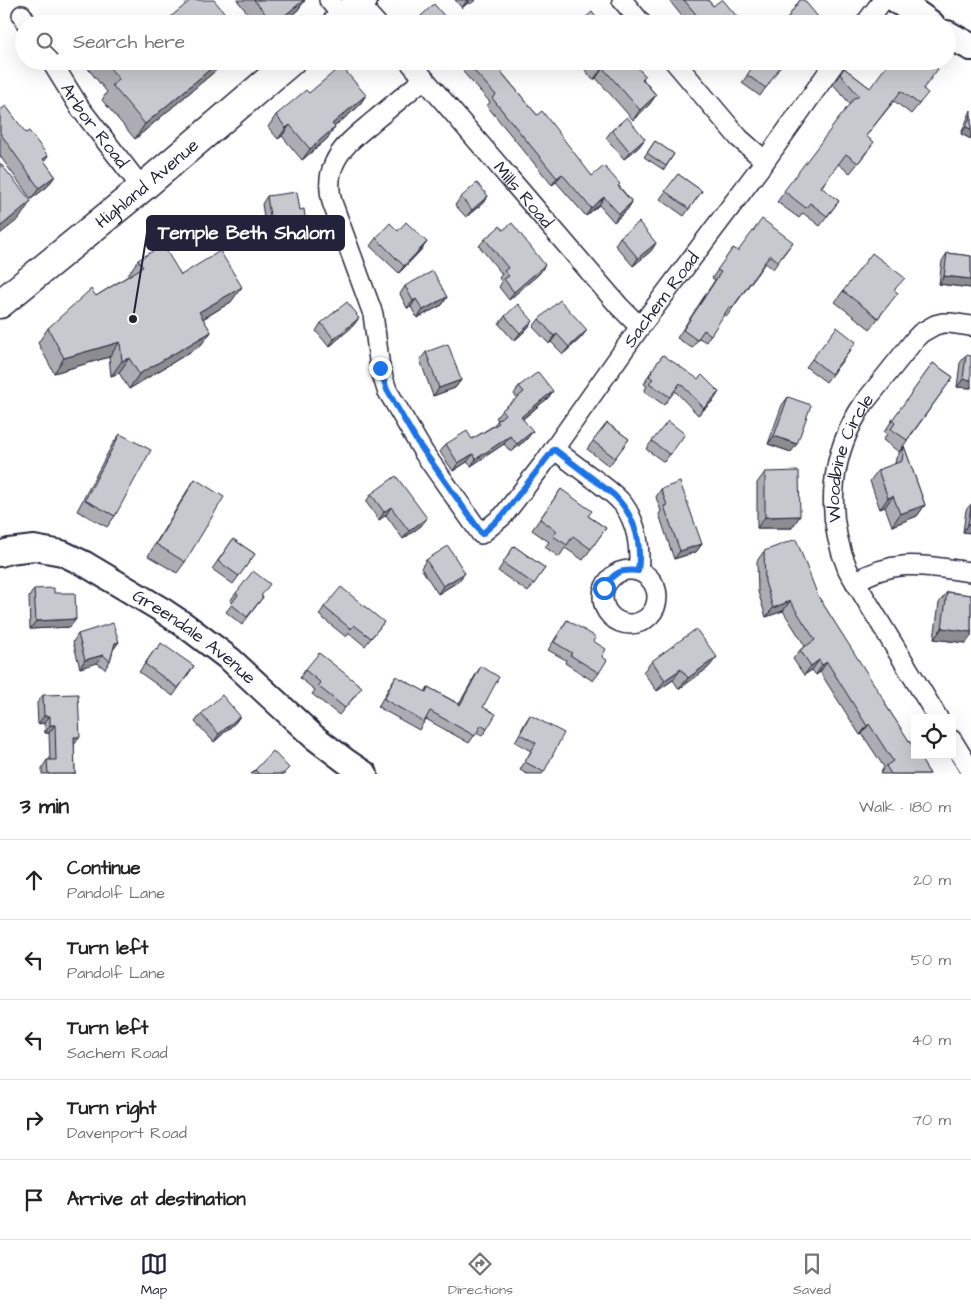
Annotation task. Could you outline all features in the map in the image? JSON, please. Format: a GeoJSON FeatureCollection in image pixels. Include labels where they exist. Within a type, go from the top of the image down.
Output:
{"type":"FeatureCollection","features":[{"type":"Feature","properties":{"kind":"main road"},"geometry":{"type":"LineString","coordinates":[[897,0],[918,15]]}},
{"type":"Feature","properties":{"kind":"main road"},"geometry":{"type":"LineString","coordinates":[[956,39],[971,47]]}},
{"type":"Feature","properties":{"kind":"main road","name":"Highland Avenue"},"geometry":{"type":"LineString","coordinates":[[0,304],[142,188],[280,70]]}},
{"type":"Feature","properties":{"kind":"street"},"geometry":{"type":"LineString","coordinates":[[622,0],[634,15]]}},
{"type":"Feature","properties":{"kind":"street"},"geometry":{"type":"LineString","coordinates":[[872,15],[883,0]]}},
{"type":"Feature","properties":{"kind":"street"},"geometry":{"type":"LineString","coordinates":[[346,9],[358,15]]}},
{"type":"Feature","properties":{"kind":"street","name":"Arbor Road"},"geometry":{"type":"LineString","coordinates":[[57,70],[80,108],[142,188]]}},
{"type":"Feature","properties":{"kind":"street","name":"Mills Road"},"geometry":{"type":"LineString","coordinates":[[416,70],[619,306],[640,327]]}},
{"type":"Feature","properties":{"kind":"street"},"geometry":{"type":"LineString","coordinates":[[682,70],[739,138],[765,161]]}},
{"type":"Feature","properties":{"kind":"street","name":"Sachem Road"},"geometry":{"type":"LineString","coordinates":[[424,79],[354,138],[339,155],[331,174],[330,194],[372,308],[376,325],[380,368],[387,390],[424,453],[482,534],[502,516],[554,449],[640,327],[765,161],[830,70]]}},
{"type":"Feature","properties":{"kind":"street","name":"Woodbine Circle"},"geometry":{"type":"LineString","coordinates":[[936,714],[843,559],[834,515],[833,496],[839,454],[850,426],[864,403],[916,338],[935,325],[943,323],[971,326]]}},
{"type":"Feature","properties":{"kind":"street"},"geometry":{"type":"LineString","coordinates":[[554,449],[606,488],[623,504],[631,520],[638,543],[638,571]]}},
{"type":"Feature","properties":{"kind":"street","name":"Greendale Avenue"},"geometry":{"type":"LineString","coordinates":[[0,554],[34,548],[62,553],[85,564],[162,610],[231,660],[314,737],[365,774]]}},
{"type":"Feature","properties":{"kind":"street"},"geometry":{"type":"LineString","coordinates":[[855,582],[878,570],[903,565],[971,572]]}},
{"type":"Feature","properties":{"kind":"street"},"geometry":{"type":"LineString","coordinates":[[956,747],[971,771]]}},
{"type":"Feature","properties":{"kind":"building"},"geometry":{"type":"Polygon","coordinates":[[[191,0],[214,0],[226,15],[173,15],[191,0]]]}},
{"type":"Feature","properties":{"kind":"building"},"geometry":{"type":"Polygon","coordinates":[[[254,0],[304,0],[285,15],[266,15],[254,0]]]}},
{"type":"Feature","properties":{"kind":"building"},"geometry":{"type":"Polygon","coordinates":[[[684,0],[708,0],[713,6],[723,0],[736,15],[696,15],[684,0]]]}},
{"type":"Feature","properties":{"kind":"building"},"geometry":{"type":"Polygon","coordinates":[[[800,0],[804,0],[816,15],[789,15],[800,0]]]}},
{"type":"Feature","properties":{"kind":"building"},"geometry":{"type":"Polygon","coordinates":[[[434,4],[443,15],[422,15],[434,4]]]}},
{"type":"Feature","properties":{"kind":"building"},"geometry":{"type":"Polygon","coordinates":[[[112,70],[209,70],[145,124],[112,85],[119,79],[112,70]]]}},
{"type":"Feature","properties":{"kind":"building"},"geometry":{"type":"Polygon","coordinates":[[[336,70],[344,70],[366,95],[332,124],[335,127],[310,149],[290,125],[286,128],[276,115],[306,90],[309,93],[336,70]]]}},
{"type":"Feature","properties":{"kind":"building"},"geometry":{"type":"Polygon","coordinates":[[[473,70],[500,70],[537,115],[542,111],[592,176],[604,166],[620,184],[618,186],[632,202],[619,214],[604,197],[591,208],[562,174],[557,178],[492,98],[496,95],[473,70]]]}},
{"type":"Feature","properties":{"kind":"building"},"geometry":{"type":"Polygon","coordinates":[[[605,70],[640,70],[645,76],[642,79],[656,95],[640,110],[605,70]]]}},
{"type":"Feature","properties":{"kind":"building"},"geometry":{"type":"Polygon","coordinates":[[[751,70],[778,70],[766,88],[747,75],[751,70]]]}},
{"type":"Feature","properties":{"kind":"building"},"geometry":{"type":"Polygon","coordinates":[[[843,70],[847,70],[870,88],[883,70],[937,70],[923,89],[928,93],[919,104],[901,91],[866,136],[874,142],[858,163],[846,154],[821,187],[839,201],[827,216],[810,203],[806,208],[784,191],[855,97],[859,96],[840,74],[843,70]]]}},
{"type":"Feature","properties":{"kind":"building"},"geometry":{"type":"Polygon","coordinates":[[[6,106],[26,133],[29,131],[48,156],[43,159],[55,176],[39,188],[0,133],[0,110],[6,106]]]}},
{"type":"Feature","properties":{"kind":"building"},"geometry":{"type":"Polygon","coordinates":[[[971,115],[971,129],[966,127],[971,115]]]}},
{"type":"Feature","properties":{"kind":"building"},"geometry":{"type":"Polygon","coordinates":[[[627,117],[645,139],[630,152],[612,130],[627,117]]]}},
{"type":"Feature","properties":{"kind":"building"},"geometry":{"type":"Polygon","coordinates":[[[655,141],[674,154],[666,166],[647,153],[655,141]]]}},
{"type":"Feature","properties":{"kind":"building"},"geometry":{"type":"Polygon","coordinates":[[[0,163],[31,201],[0,227],[0,163]]]}},
{"type":"Feature","properties":{"kind":"building"},"geometry":{"type":"Polygon","coordinates":[[[678,174],[702,191],[689,209],[665,191],[678,174]]]}},
{"type":"Feature","properties":{"kind":"building"},"geometry":{"type":"Polygon","coordinates":[[[477,183],[488,196],[472,210],[461,197],[477,183]]]}},
{"type":"Feature","properties":{"kind":"building"},"geometry":{"type":"Polygon","coordinates":[[[297,192],[300,210],[304,209],[306,224],[272,229],[267,196],[297,192]]]}},
{"type":"Feature","properties":{"kind":"building"},"geometry":{"type":"Polygon","coordinates":[[[762,219],[793,242],[778,261],[770,255],[732,308],[729,307],[711,335],[704,330],[697,340],[683,330],[721,272],[717,270],[733,248],[738,251],[762,219]]]}},
{"type":"Feature","properties":{"kind":"building"},"geometry":{"type":"Polygon","coordinates":[[[406,222],[427,242],[404,266],[376,238],[390,223],[398,231],[406,222]]]}},
{"type":"Feature","properties":{"kind":"building"},"geometry":{"type":"Polygon","coordinates":[[[639,222],[656,243],[638,258],[620,237],[639,222]]]}},
{"type":"Feature","properties":{"kind":"building"},"geometry":{"type":"Polygon","coordinates":[[[512,223],[545,265],[514,292],[504,279],[509,276],[504,271],[508,268],[485,239],[500,226],[503,230],[512,223]]]}},
{"type":"Feature","properties":{"kind":"building"},"geometry":{"type":"Polygon","coordinates":[[[163,245],[181,275],[220,251],[242,287],[199,312],[211,332],[139,374],[129,358],[122,361],[120,342],[64,358],[48,328],[91,289],[96,296],[143,267],[138,260],[163,245]]]}},
{"type":"Feature","properties":{"kind":"building"},"geometry":{"type":"Polygon","coordinates":[[[872,253],[905,278],[894,290],[898,293],[878,318],[843,291],[872,253]]]}},
{"type":"Feature","properties":{"kind":"building"},"geometry":{"type":"Polygon","coordinates":[[[947,253],[971,256],[971,279],[944,276],[947,253]]]}},
{"type":"Feature","properties":{"kind":"building"},"geometry":{"type":"Polygon","coordinates":[[[433,271],[447,297],[423,310],[416,299],[413,301],[405,286],[433,271]]]}},
{"type":"Feature","properties":{"kind":"building"},"geometry":{"type":"Polygon","coordinates":[[[560,300],[587,330],[569,347],[557,334],[554,336],[539,319],[560,300]]]}},
{"type":"Feature","properties":{"kind":"building"},"geometry":{"type":"Polygon","coordinates":[[[347,302],[359,318],[334,339],[321,323],[347,302]]]}},
{"type":"Feature","properties":{"kind":"building"},"geometry":{"type":"Polygon","coordinates":[[[518,304],[533,321],[520,333],[505,316],[518,304]]]}},
{"type":"Feature","properties":{"kind":"building"},"geometry":{"type":"Polygon","coordinates":[[[837,327],[856,342],[831,374],[812,359],[837,327]]]}},
{"type":"Feature","properties":{"kind":"building"},"geometry":{"type":"Polygon","coordinates":[[[448,344],[461,380],[439,388],[426,352],[448,344]]]}},
{"type":"Feature","properties":{"kind":"building"},"geometry":{"type":"Polygon","coordinates":[[[663,355],[698,379],[702,375],[719,392],[704,408],[680,383],[670,397],[649,383],[653,379],[649,376],[651,371],[663,355]]]}},
{"type":"Feature","properties":{"kind":"building"},"geometry":{"type":"Polygon","coordinates":[[[966,355],[971,356],[971,380],[963,379],[966,355]]]}},
{"type":"Feature","properties":{"kind":"building"},"geometry":{"type":"Polygon","coordinates":[[[933,363],[953,377],[907,440],[891,429],[895,423],[892,420],[933,363]]]}},
{"type":"Feature","properties":{"kind":"building"},"geometry":{"type":"Polygon","coordinates":[[[538,372],[553,391],[521,417],[533,431],[517,444],[510,436],[476,459],[473,454],[458,463],[446,444],[467,431],[472,439],[499,423],[497,421],[505,414],[502,410],[524,392],[519,386],[538,372]]]}},
{"type":"Feature","properties":{"kind":"building"},"geometry":{"type":"Polygon","coordinates":[[[788,397],[811,405],[797,444],[774,436],[788,397]]]}},
{"type":"Feature","properties":{"kind":"building"},"geometry":{"type":"Polygon","coordinates":[[[668,421],[685,434],[670,455],[652,441],[668,421]]]}},
{"type":"Feature","properties":{"kind":"building"},"geometry":{"type":"Polygon","coordinates":[[[607,423],[629,439],[615,458],[593,441],[607,423]]]}},
{"type":"Feature","properties":{"kind":"building"},"geometry":{"type":"Polygon","coordinates":[[[120,434],[151,450],[115,516],[85,500],[120,434]]]}},
{"type":"Feature","properties":{"kind":"building"},"geometry":{"type":"Polygon","coordinates":[[[904,446],[925,505],[900,514],[893,496],[888,498],[878,470],[902,461],[904,446]]]}},
{"type":"Feature","properties":{"kind":"building"},"geometry":{"type":"Polygon","coordinates":[[[799,471],[800,516],[765,517],[765,472],[799,471]]]}},
{"type":"Feature","properties":{"kind":"building"},"geometry":{"type":"Polygon","coordinates":[[[396,476],[427,518],[409,531],[391,507],[384,512],[371,494],[396,476]]]}},
{"type":"Feature","properties":{"kind":"building"},"geometry":{"type":"Polygon","coordinates":[[[195,479],[224,497],[185,562],[156,544],[195,479]]]}},
{"type":"Feature","properties":{"kind":"building"},"geometry":{"type":"Polygon","coordinates":[[[680,482],[702,544],[680,551],[664,506],[667,505],[661,489],[680,482]]]}},
{"type":"Feature","properties":{"kind":"building"},"geometry":{"type":"Polygon","coordinates":[[[561,489],[592,511],[588,516],[606,528],[591,549],[573,536],[567,545],[553,536],[557,531],[540,519],[561,489]]]}},
{"type":"Feature","properties":{"kind":"building"},"geometry":{"type":"Polygon","coordinates":[[[971,507],[971,524],[968,524],[971,507]]]}},
{"type":"Feature","properties":{"kind":"building"},"geometry":{"type":"Polygon","coordinates":[[[233,539],[255,554],[239,576],[218,561],[233,539]]]}},
{"type":"Feature","properties":{"kind":"building"},"geometry":{"type":"Polygon","coordinates":[[[796,539],[818,596],[911,744],[911,759],[921,759],[930,774],[891,774],[886,766],[893,761],[869,724],[867,726],[827,662],[822,665],[819,660],[811,666],[800,650],[815,640],[790,601],[773,608],[765,582],[764,551],[796,539]]]}},
{"type":"Feature","properties":{"kind":"building"},"geometry":{"type":"Polygon","coordinates":[[[448,546],[465,573],[443,586],[426,560],[448,546]]]}},
{"type":"Feature","properties":{"kind":"building"},"geometry":{"type":"Polygon","coordinates":[[[514,546],[545,568],[534,584],[503,563],[514,546]]]}},
{"type":"Feature","properties":{"kind":"building"},"geometry":{"type":"Polygon","coordinates":[[[253,571],[270,584],[261,596],[263,597],[247,617],[231,604],[238,595],[236,593],[253,571]]]}},
{"type":"Feature","properties":{"kind":"building"},"geometry":{"type":"Polygon","coordinates":[[[341,587],[384,622],[371,638],[354,625],[351,629],[324,607],[341,587]]]}},
{"type":"Feature","properties":{"kind":"building"},"geometry":{"type":"Polygon","coordinates":[[[54,588],[54,593],[75,593],[76,619],[36,621],[34,589],[54,588]]]}},
{"type":"Feature","properties":{"kind":"building"},"geometry":{"type":"Polygon","coordinates":[[[947,592],[971,595],[971,632],[942,628],[947,592]]]}},
{"type":"Feature","properties":{"kind":"building"},"geometry":{"type":"Polygon","coordinates":[[[567,620],[596,637],[593,641],[606,649],[602,657],[607,660],[599,673],[570,655],[572,653],[554,642],[567,620]]]}},
{"type":"Feature","properties":{"kind":"building"},"geometry":{"type":"Polygon","coordinates":[[[113,623],[119,642],[115,643],[110,661],[103,655],[85,660],[78,634],[113,623]]]}},
{"type":"Feature","properties":{"kind":"building"},"geometry":{"type":"Polygon","coordinates":[[[696,629],[717,657],[688,678],[681,669],[665,680],[652,661],[696,629]]]}},
{"type":"Feature","properties":{"kind":"building"},"geometry":{"type":"Polygon","coordinates":[[[161,643],[194,666],[178,688],[145,664],[161,643]]]}},
{"type":"Feature","properties":{"kind":"building"},"geometry":{"type":"Polygon","coordinates":[[[319,653],[362,687],[345,708],[318,686],[321,683],[305,670],[319,653]]]}},
{"type":"Feature","properties":{"kind":"building"},"geometry":{"type":"Polygon","coordinates":[[[481,666],[499,677],[483,707],[496,714],[487,729],[481,725],[475,736],[430,711],[424,722],[384,699],[396,676],[426,692],[428,687],[460,705],[481,666]]]}},
{"type":"Feature","properties":{"kind":"building"},"geometry":{"type":"Polygon","coordinates":[[[78,694],[80,737],[74,737],[75,774],[48,774],[47,760],[56,760],[55,725],[50,725],[50,716],[44,716],[43,695],[78,694]]]}},
{"type":"Feature","properties":{"kind":"building"},"geometry":{"type":"Polygon","coordinates":[[[222,695],[240,716],[219,734],[201,714],[222,695]]]}},
{"type":"Feature","properties":{"kind":"building"},"geometry":{"type":"Polygon","coordinates":[[[530,715],[564,733],[544,772],[525,762],[536,743],[520,734],[530,715]]]}},
{"type":"Feature","properties":{"kind":"building"},"geometry":{"type":"Polygon","coordinates":[[[273,751],[289,768],[283,774],[259,774],[255,770],[273,751]]]}},
{"type":"Feature","properties":{"kind":"place","name":"Temple Beth Shalom"},"geometry":{"type":"Point","coordinates":[133,319]}},
{"type":"Feature","properties":{"kind":"route"},"geometry":{"type":"LineString","coordinates":[[380,368],[392,400],[416,440],[482,534],[502,516],[554,449],[614,495],[623,504],[631,520],[638,543],[638,571],[627,570],[617,573],[604,588]]}}]}
